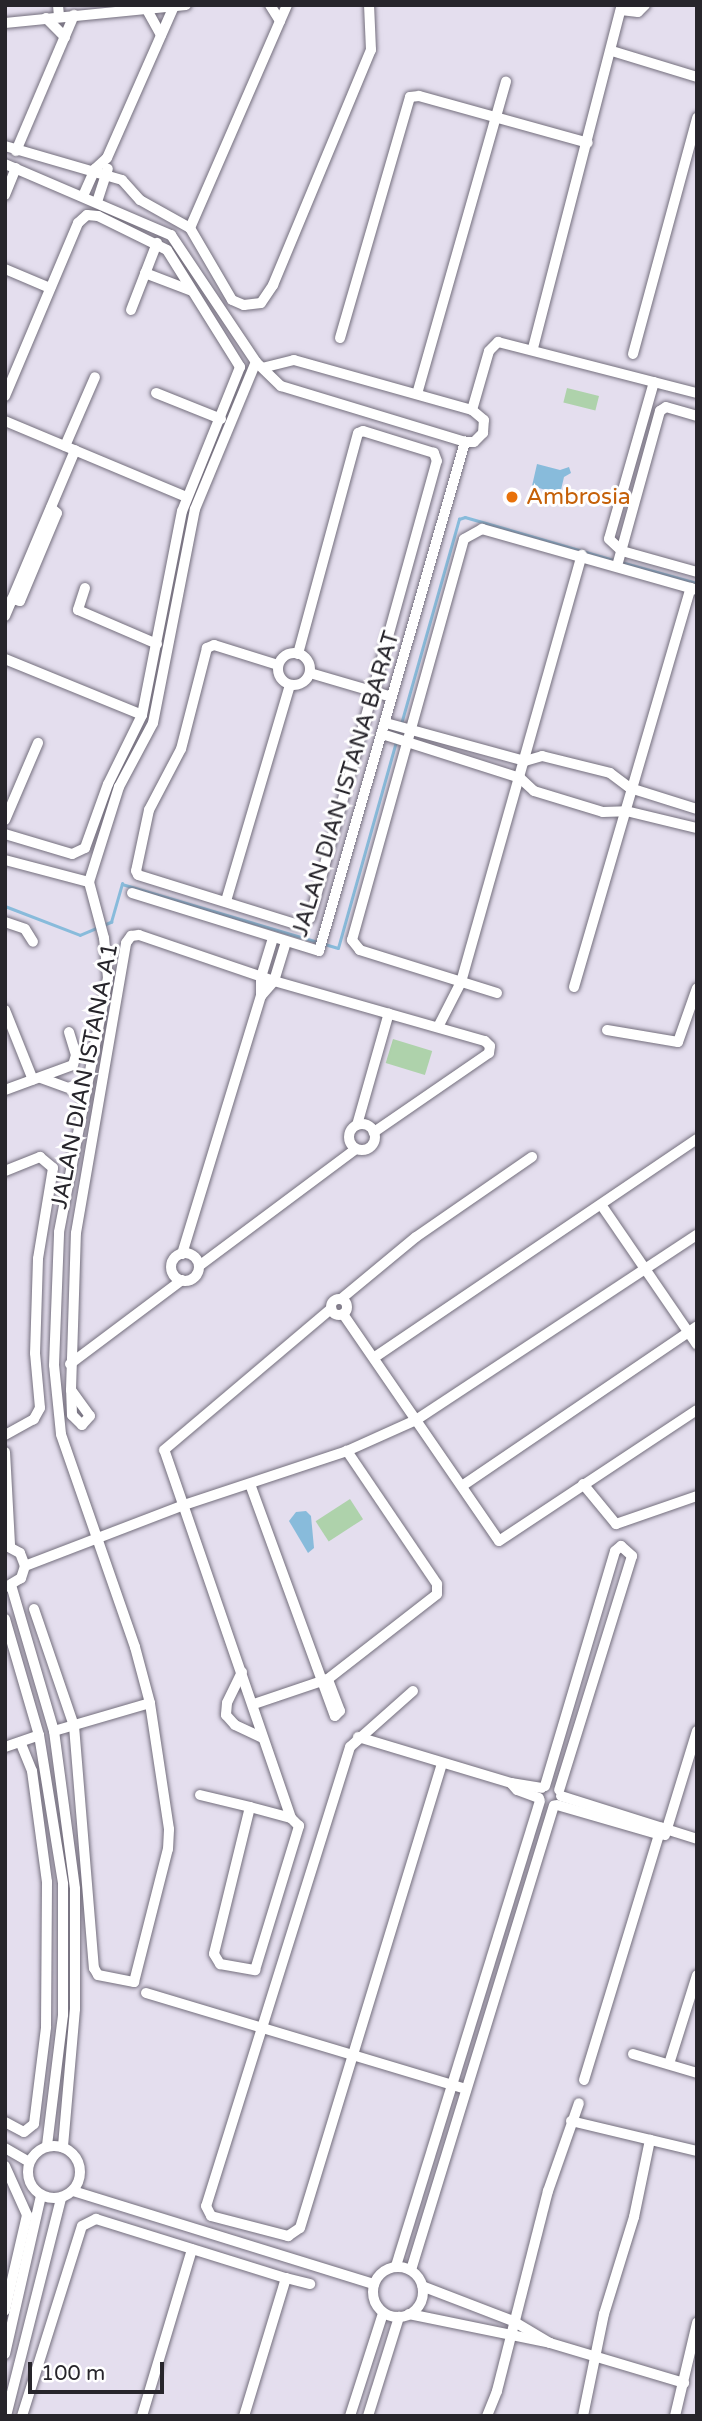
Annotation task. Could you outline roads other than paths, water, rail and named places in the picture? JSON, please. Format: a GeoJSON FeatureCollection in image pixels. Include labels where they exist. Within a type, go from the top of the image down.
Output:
{"type":"FeatureCollection","features":[{"type":"Feature","properties":{"kind":"street"},"geometry":{"type":"LineString","coordinates":[[5,23],[46,18],[59,11],[74,15],[186,5]]}},
{"type":"Feature","properties":{"kind":"street"},"geometry":{"type":"LineString","coordinates":[[270,5],[280,21]]}},
{"type":"Feature","properties":{"kind":"street"},"geometry":{"type":"LineString","coordinates":[[190,228],[287,5]]}},
{"type":"Feature","properties":{"kind":"street"},"geometry":{"type":"LineString","coordinates":[[5,146],[48,162],[95,169],[125,182],[143,202],[190,228],[232,300],[251,305],[265,300],[371,50],[369,5]]}},
{"type":"Feature","properties":{"kind":"street"},"geometry":{"type":"LineString","coordinates":[[533,348],[612,51],[621,7],[638,12],[645,5]]}},
{"type":"Feature","properties":{"kind":"street"},"geometry":{"type":"LineString","coordinates":[[83,196],[95,169],[107,159],[174,6]]}},
{"type":"Feature","properties":{"kind":"street"},"geometry":{"type":"LineString","coordinates":[[145,8],[161,34]]}},
{"type":"Feature","properties":{"kind":"street"},"geometry":{"type":"LineString","coordinates":[[16,151],[74,15]]}},
{"type":"Feature","properties":{"kind":"street"},"geometry":{"type":"LineString","coordinates":[[46,18],[65,37]]}},
{"type":"Feature","properties":{"kind":"street"},"geometry":{"type":"LineString","coordinates":[[612,51],[697,77]]}},
{"type":"Feature","properties":{"kind":"street"},"geometry":{"type":"LineString","coordinates":[[417,394],[506,81]]}},
{"type":"Feature","properties":{"kind":"street"},"geometry":{"type":"LineString","coordinates":[[340,338],[408,99],[419,96],[588,144]]}},
{"type":"Feature","properties":{"kind":"street"},"geometry":{"type":"LineString","coordinates":[[633,354],[697,118]]}},
{"type":"Feature","properties":{"kind":"street"},"geometry":{"type":"LineString","coordinates":[[97,202],[109,175],[107,159]]}},
{"type":"Feature","properties":{"kind":"street"},"geometry":{"type":"LineString","coordinates":[[5,163],[171,235],[260,365],[287,389],[465,442],[477,441],[484,428],[482,415],[417,394],[294,360],[260,365]]}},
{"type":"Feature","properties":{"kind":"street"},"geometry":{"type":"LineString","coordinates":[[5,195],[8,181],[16,168]]}},
{"type":"Feature","properties":{"kind":"street"},"geometry":{"type":"LineString","coordinates":[[5,396],[78,223],[84,216],[98,216],[167,250],[240,367],[221,419],[187,496],[142,715],[108,784],[83,852],[72,854],[5,834]]}},
{"type":"Feature","properties":{"kind":"street"},"geometry":{"type":"LineString","coordinates":[[131,310],[157,243]]}},
{"type":"Feature","properties":{"kind":"street"},"geometry":{"type":"LineString","coordinates":[[5,269],[50,288]]}},
{"type":"Feature","properties":{"kind":"street"},"geometry":{"type":"LineString","coordinates":[[145,273],[192,290]]}},
{"type":"Feature","properties":{"kind":"street"},"geometry":{"type":"LineString","coordinates":[[472,410],[491,347],[504,342],[697,393]]}},
{"type":"Feature","properties":{"kind":"street"},"geometry":{"type":"LineString","coordinates":[[34,1609],[74,1726],[91,1955],[98,1975],[129,1983],[140,1970],[170,1839],[150,1703],[61,1434],[54,1365],[58,1232],[108,978],[104,938],[89,882],[119,786],[153,723],[195,509],[260,365]]}},
{"type":"Feature","properties":{"kind":"street"},"geometry":{"type":"LineString","coordinates":[[5,616],[51,508],[95,377]]}},
{"type":"Feature","properties":{"kind":"street"},"geometry":{"type":"LineString","coordinates":[[574,987],[631,788],[694,589],[620,558],[609,539],[654,382]]}},
{"type":"Feature","properties":{"kind":"street"},"geometry":{"type":"LineString","coordinates":[[156,393],[221,419]]}},
{"type":"Feature","properties":{"kind":"street"},"geometry":{"type":"LineString","coordinates":[[620,558],[660,411],[666,407],[697,415]]}},
{"type":"Feature","properties":{"kind":"street"},"geometry":{"type":"LineString","coordinates":[[5,421],[187,496]]}},
{"type":"Feature","properties":{"kind":"street"},"geometry":{"type":"LineString","coordinates":[[278,665],[214,645],[207,648],[181,749],[149,810],[138,851],[138,876],[299,925],[310,918],[438,461],[434,453],[363,431],[358,433],[298,654]]}},
{"type":"Feature","properties":{"kind":"street","name":"JALAN DIAN ISTANA BARAT"},"geometry":{"type":"LineString","coordinates":[[132,893],[319,951],[385,735],[392,696],[465,442]]}},
{"type":"Feature","properties":{"kind":"street"},"geometry":{"type":"LineString","coordinates":[[497,993],[360,950],[352,940],[405,742],[464,539],[470,532],[482,529],[582,555],[620,558],[697,572]]}},
{"type":"Feature","properties":{"kind":"street"},"geometry":{"type":"LineString","coordinates":[[438,1027],[461,982],[582,555]]}},
{"type":"Feature","properties":{"kind":"street"},"geometry":{"type":"LineString","coordinates":[[85,588],[78,610],[157,644]]}},
{"type":"Feature","properties":{"kind":"street"},"geometry":{"type":"LineString","coordinates":[[298,654],[308,661],[310,673],[302,683],[290,685],[280,678],[278,665],[285,655],[298,654]]}},
{"type":"Feature","properties":{"kind":"street"},"geometry":{"type":"LineString","coordinates":[[5,659],[142,715]]}},
{"type":"Feature","properties":{"kind":"street"},"geometry":{"type":"LineString","coordinates":[[310,673],[392,696]]}},
{"type":"Feature","properties":{"kind":"street"},"geometry":{"type":"LineString","coordinates":[[226,901],[290,685]]}},
{"type":"Feature","properties":{"kind":"street"},"geometry":{"type":"LineString","coordinates":[[388,724],[525,761],[542,756],[610,773],[631,788],[697,809]]}},
{"type":"Feature","properties":{"kind":"street"},"geometry":{"type":"LineString","coordinates":[[385,735],[520,778],[534,792],[603,812],[625,811],[697,828]]}},
{"type":"Feature","properties":{"kind":"street"},"geometry":{"type":"LineString","coordinates":[[5,820],[38,743]]}},
{"type":"Feature","properties":{"kind":"street"},"geometry":{"type":"LineString","coordinates":[[5,860],[89,882]]}},
{"type":"Feature","properties":{"kind":"street"},"geometry":{"type":"LineString","coordinates":[[5,922],[25,929],[33,942]]}},
{"type":"Feature","properties":{"kind":"street","name":"JALAN DIAN ISTANA A1"},"geometry":{"type":"LineString","coordinates":[[71,1390],[77,1222],[126,943],[139,934],[261,977],[438,1027],[490,1046],[489,1053],[374,1132]]}},
{"type":"Feature","properties":{"kind":"street"},"geometry":{"type":"LineString","coordinates":[[182,1280],[171,1267],[182,1254],[261,996],[261,977],[273,938]]}},
{"type":"Feature","properties":{"kind":"street"},"geometry":{"type":"LineString","coordinates":[[261,996],[274,981],[286,942]]}},
{"type":"Feature","properties":{"kind":"street"},"geometry":{"type":"LineString","coordinates":[[607,1030],[678,1042],[697,988]]}},
{"type":"Feature","properties":{"kind":"street"},"geometry":{"type":"LineString","coordinates":[[5,1010],[37,1079],[85,1094]]}},
{"type":"Feature","properties":{"kind":"street"},"geometry":{"type":"LineString","coordinates":[[356,1149],[349,1137],[357,1125],[388,1013]]}},
{"type":"Feature","properties":{"kind":"street"},"geometry":{"type":"LineString","coordinates":[[5,1090],[75,1063],[69,1032]]}},
{"type":"Feature","properties":{"kind":"street"},"geometry":{"type":"LineString","coordinates":[[70,1364],[182,1280],[192,1279],[199,1266],[356,1149],[371,1146],[374,1132],[367,1125],[357,1125]]}},
{"type":"Feature","properties":{"kind":"street"},"geometry":{"type":"LineString","coordinates":[[375,1357],[602,1206],[697,1139]]}},
{"type":"Feature","properties":{"kind":"street"},"geometry":{"type":"LineString","coordinates":[[5,1171],[40,1157],[53,1168],[38,1259],[35,1353],[40,1408],[34,1419],[5,1435]]}},
{"type":"Feature","properties":{"kind":"street"},"geometry":{"type":"LineString","coordinates":[[250,1807],[214,1954],[220,1964],[249,1971],[259,1963],[298,1832],[181,1506],[165,1456],[167,1444],[331,1309],[335,1300],[341,1299],[416,1237],[532,1157]]}},
{"type":"Feature","properties":{"kind":"street"},"geometry":{"type":"LineString","coordinates":[[602,1206],[645,1271],[692,1329],[697,1345]]}},
{"type":"Feature","properties":{"kind":"street"},"geometry":{"type":"LineString","coordinates":[[24,1566],[181,1506],[347,1451],[416,1420],[697,1235]]}},
{"type":"Feature","properties":{"kind":"street"},"geometry":{"type":"LineString","coordinates":[[182,1254],[195,1258],[199,1266]]}},
{"type":"Feature","properties":{"kind":"street"},"geometry":{"type":"LineString","coordinates":[[341,1299],[347,1306],[343,1314]]}},
{"type":"Feature","properties":{"kind":"street"},"geometry":{"type":"LineString","coordinates":[[331,1309],[343,1314],[375,1357],[501,1542],[583,1484],[697,1410]]}},
{"type":"Feature","properties":{"kind":"street"},"geometry":{"type":"LineString","coordinates":[[462,1486],[692,1329]]}},
{"type":"Feature","properties":{"kind":"street"},"geometry":{"type":"LineString","coordinates":[[254,1704],[325,1681],[434,1599],[438,1589],[347,1451]]}},
{"type":"Feature","properties":{"kind":"street"},"geometry":{"type":"LineString","coordinates":[[5,1452],[8,1545],[20,1553],[24,1566],[21,1578],[8,1586],[54,1731],[75,1889],[75,2009],[63,2147]]}},
{"type":"Feature","properties":{"kind":"street"},"geometry":{"type":"LineString","coordinates":[[250,1484],[325,1681]]}},
{"type":"Feature","properties":{"kind":"street"},"geometry":{"type":"LineString","coordinates":[[583,1484],[617,1524],[697,1496]]}},
{"type":"Feature","properties":{"kind":"street"},"geometry":{"type":"LineString","coordinates":[[396,2266],[615,1551],[621,1546],[632,1556],[411,2270]]}},
{"type":"Feature","properties":{"kind":"street"},"geometry":{"type":"LineString","coordinates":[[5,1619],[39,1735],[63,1884],[63,2015],[47,2146],[29,2162],[29,2181],[41,2196],[61,2198],[72,2191],[80,2166],[63,2147],[47,2146]]}},
{"type":"Feature","properties":{"kind":"street"},"geometry":{"type":"LineString","coordinates":[[242,1672],[227,1703],[226,1715],[235,1725],[263,1738]]}},
{"type":"Feature","properties":{"kind":"street"},"geometry":{"type":"LineString","coordinates":[[413,1691],[358,1737],[350,1747],[206,2206],[211,2216],[288,2236],[296,2234],[355,2055],[442,1764]]}},
{"type":"Feature","properties":{"kind":"street"},"geometry":{"type":"LineString","coordinates":[[54,1731],[150,1703]]}},
{"type":"Feature","properties":{"kind":"street"},"geometry":{"type":"LineString","coordinates":[[584,2080],[697,1731]]}},
{"type":"Feature","properties":{"kind":"street"},"geometry":{"type":"LineString","coordinates":[[5,1746],[39,1735]]}},
{"type":"Feature","properties":{"kind":"street"},"geometry":{"type":"LineString","coordinates":[[358,1737],[511,1783],[517,1790],[541,1793],[665,1832],[697,1839]]}},
{"type":"Feature","properties":{"kind":"street"},"geometry":{"type":"LineString","coordinates":[[5,2122],[24,2132],[34,2124],[47,2027],[47,1881],[32,1771],[20,1742]]}},
{"type":"Feature","properties":{"kind":"street"},"geometry":{"type":"LineString","coordinates":[[541,1793],[558,1799]]}},
{"type":"Feature","properties":{"kind":"street"},"geometry":{"type":"LineString","coordinates":[[200,1794],[291,1818]]}},
{"type":"Feature","properties":{"kind":"street"},"geometry":{"type":"LineString","coordinates":[[670,2064],[697,1975]]}},
{"type":"Feature","properties":{"kind":"street"},"geometry":{"type":"LineString","coordinates":[[146,1993],[466,2089]]}},
{"type":"Feature","properties":{"kind":"street"},"geometry":{"type":"LineString","coordinates":[[633,2054],[697,2073]]}},
{"type":"Feature","properties":{"kind":"street"},"geometry":{"type":"LineString","coordinates":[[487,2416],[500,2380],[508,2337],[571,2120],[579,2103]]}},
{"type":"Feature","properties":{"kind":"street"},"geometry":{"type":"LineString","coordinates":[[571,2120],[697,2151]]}},
{"type":"Feature","properties":{"kind":"street"},"geometry":{"type":"LineString","coordinates":[[583,2416],[598,2354],[604,2314],[634,2217],[650,2140]]}},
{"type":"Feature","properties":{"kind":"street"},"geometry":{"type":"LineString","coordinates":[[5,2148],[29,2162]]}},
{"type":"Feature","properties":{"kind":"street"},"geometry":{"type":"LineString","coordinates":[[5,2310],[27,2215],[7,2169]]}},
{"type":"Feature","properties":{"kind":"street"},"geometry":{"type":"LineString","coordinates":[[72,2191],[374,2284]]}},
{"type":"Feature","properties":{"kind":"street"},"geometry":{"type":"LineString","coordinates":[[5,2354],[41,2196]]}},
{"type":"Feature","properties":{"kind":"street"},"geometry":{"type":"LineString","coordinates":[[6,2416],[61,2198]]}},
{"type":"Feature","properties":{"kind":"street"},"geometry":{"type":"LineString","coordinates":[[22,2416],[82,2226],[88,2220],[310,2284]]}},
{"type":"Feature","properties":{"kind":"street"},"geometry":{"type":"LineString","coordinates":[[142,2416],[192,2249]]}},
{"type":"Feature","properties":{"kind":"street"},"geometry":{"type":"LineString","coordinates":[[368,2416],[404,2316],[422,2297],[422,2286],[411,2270],[396,2266],[386,2269],[374,2284],[376,2305],[383,2313],[404,2316],[508,2337],[550,2343],[598,2354],[684,2383]]}},
{"type":"Feature","properties":{"kind":"street"},"geometry":{"type":"LineString","coordinates":[[244,2416],[286,2278]]}},
{"type":"Feature","properties":{"kind":"street"},"geometry":{"type":"LineString","coordinates":[[422,2286],[513,2320],[550,2343]]}},
{"type":"Feature","properties":{"kind":"street"},"geometry":{"type":"LineString","coordinates":[[350,2416],[383,2313]]}},
{"type":"Feature","properties":{"kind":"street"},"geometry":{"type":"LineString","coordinates":[[675,2416],[697,2323]]}},
{"type":"Feature","properties":{"kind":"water"},"geometry":{"type":"Polygon","coordinates":[[[537,464],[560,470],[569,467],[571,473],[564,477],[561,490],[556,493],[532,486],[537,464]]]}},
{"type":"Feature","properties":{"kind":"water"},"geometry":{"type":"Polygon","coordinates":[[[306,1511],[311,1516],[314,1548],[308,1553],[289,1521],[296,1512],[306,1511]]]}},
{"type":"Feature","properties":{"kind":"waterway"},"geometry":{"type":"LineString","coordinates":[[401,724],[459,519],[465,517],[614,560]]}},
{"type":"Feature","properties":{"kind":"waterway"},"geometry":{"type":"LineString","coordinates":[[621,562],[697,583]]}},
{"type":"Feature","properties":{"kind":"waterway"},"geometry":{"type":"LineString","coordinates":[[5,906],[80,935],[111,922],[122,884],[338,948],[399,731]]}},
{"type":"Feature","properties":{"kind":"place","name":"Ambrosia"},"geometry":{"type":"Point","coordinates":[512,497]}}]}
